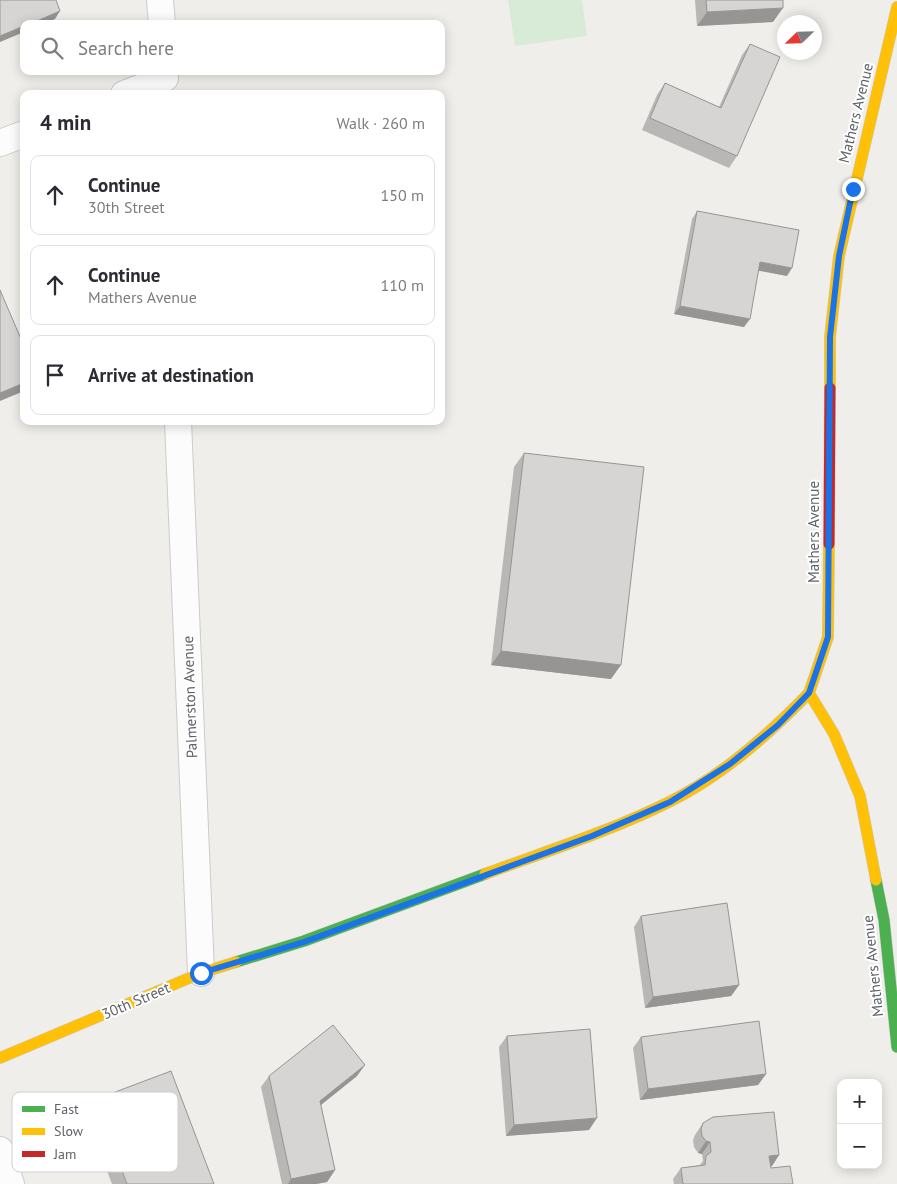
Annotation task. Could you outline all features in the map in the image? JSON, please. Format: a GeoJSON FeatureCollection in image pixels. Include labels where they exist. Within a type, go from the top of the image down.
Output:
{"type":"FeatureCollection","features":[{"type":"Feature","properties":{"kind":"street"},"geometry":{"type":"LineString","coordinates":[[160,0],[162,20]]}},
{"type":"Feature","properties":{"kind":"street","name":"Mathers Avenue"},"geometry":{"type":"LineString","coordinates":[[897,7],[839,256],[830,337],[828,637],[809,693],[834,734],[860,796],[891,919],[897,1047]]}},
{"type":"Feature","properties":{"kind":"street"},"geometry":{"type":"LineString","coordinates":[[137,90],[165,81]]}},
{"type":"Feature","properties":{"kind":"street"},"geometry":{"type":"LineString","coordinates":[[0,143],[20,136]]}},
{"type":"Feature","properties":{"kind":"street","name":"Palmerston Avenue"},"geometry":{"type":"LineString","coordinates":[[178,425],[201,973]]}},
{"type":"Feature","properties":{"kind":"street","name":"30th Street"},"geometry":{"type":"LineString","coordinates":[[0,1058],[201,973],[304,942],[592,836],[670,802],[730,764],[778,725],[809,693]]}},
{"type":"Feature","properties":{"kind":"street"},"geometry":{"type":"LineString","coordinates":[[0,1150],[11,1184]]}},
{"type":"Feature","properties":{"kind":"green space"},"geometry":{"type":"Polygon","coordinates":[[[508,0],[582,0],[587,36],[515,46],[508,0]]]}},
{"type":"Feature","properties":{"kind":"building"},"geometry":{"type":"Polygon","coordinates":[[[0,0],[56,0],[60,11],[39,20],[20,20],[20,28],[0,36],[0,0]]]}},
{"type":"Feature","properties":{"kind":"building"},"geometry":{"type":"Polygon","coordinates":[[[706,0],[783,0],[783,8],[707,12],[706,0]]]}},
{"type":"Feature","properties":{"kind":"building"},"geometry":{"type":"Polygon","coordinates":[[[750,44],[777,56],[777,60],[779,60],[737,156],[650,118],[665,83],[721,108],[750,44]]]}},
{"type":"Feature","properties":{"kind":"building"},"geometry":{"type":"Polygon","coordinates":[[[697,211],[799,230],[792,268],[760,262],[750,319],[680,306],[697,211]]]}},
{"type":"Feature","properties":{"kind":"building"},"geometry":{"type":"Polygon","coordinates":[[[0,290],[20,337],[20,385],[0,393],[0,290]]]}},
{"type":"Feature","properties":{"kind":"building"},"geometry":{"type":"Polygon","coordinates":[[[524,453],[644,467],[621,665],[501,651],[524,453]]]}},
{"type":"Feature","properties":{"kind":"building"},"geometry":{"type":"Polygon","coordinates":[[[727,903],[739,985],[653,997],[641,916],[727,903]]]}},
{"type":"Feature","properties":{"kind":"building"},"geometry":{"type":"Polygon","coordinates":[[[759,1021],[766,1074],[648,1089],[641,1037],[759,1021]]]}},
{"type":"Feature","properties":{"kind":"building"},"geometry":{"type":"Polygon","coordinates":[[[333,1025],[365,1065],[320,1101],[335,1170],[291,1179],[269,1076],[333,1025]]]}},
{"type":"Feature","properties":{"kind":"building"},"geometry":{"type":"Polygon","coordinates":[[[590,1029],[597,1118],[514,1125],[507,1036],[590,1029]]]}},
{"type":"Feature","properties":{"kind":"building"},"geometry":{"type":"Polygon","coordinates":[[[171,1071],[214,1184],[127,1184],[122,1172],[178,1172],[178,1092],[115,1092],[171,1071]]]}},
{"type":"Feature","properties":{"kind":"building"},"geometry":{"type":"Polygon","coordinates":[[[774,1112],[779,1155],[769,1156],[771,1168],[790,1166],[793,1184],[683,1184],[681,1168],[705,1165],[706,1156],[711,1152],[710,1142],[706,1141],[702,1136],[701,1129],[703,1123],[713,1117],[774,1112]]]}},
{"type":"Feature","properties":{"kind":"traffic: fast"},"geometry":{"type":"LineString","coordinates":[[236,962],[304,941],[485,874]]}},
{"type":"Feature","properties":{"kind":"traffic: fast"},"geometry":{"type":"LineString","coordinates":[[876,880],[884,920],[897,1047]]}},
{"type":"Feature","properties":{"kind":"traffic: slow"},"geometry":{"type":"LineString","coordinates":[[830,388],[830,337],[839,256],[897,7]]}},
{"type":"Feature","properties":{"kind":"traffic: slow"},"geometry":{"type":"LineString","coordinates":[[829,544],[828,637],[809,693],[834,734],[860,796],[876,880]]}},
{"type":"Feature","properties":{"kind":"traffic: slow"},"geometry":{"type":"LineString","coordinates":[[485,874],[624,822],[689,792],[744,754],[809,693]]}},
{"type":"Feature","properties":{"kind":"traffic: slow"},"geometry":{"type":"LineString","coordinates":[[0,1058],[201,973],[236,962]]}},
{"type":"Feature","properties":{"kind":"traffic: jam"},"geometry":{"type":"LineString","coordinates":[[829,544],[830,388]]}},
{"type":"Feature","properties":{"kind":"route"},"geometry":{"type":"LineString","coordinates":[[201,973],[304,942],[592,836],[670,802],[730,764],[778,725],[809,693],[828,637],[830,337],[839,256],[853,189]]}}]}
